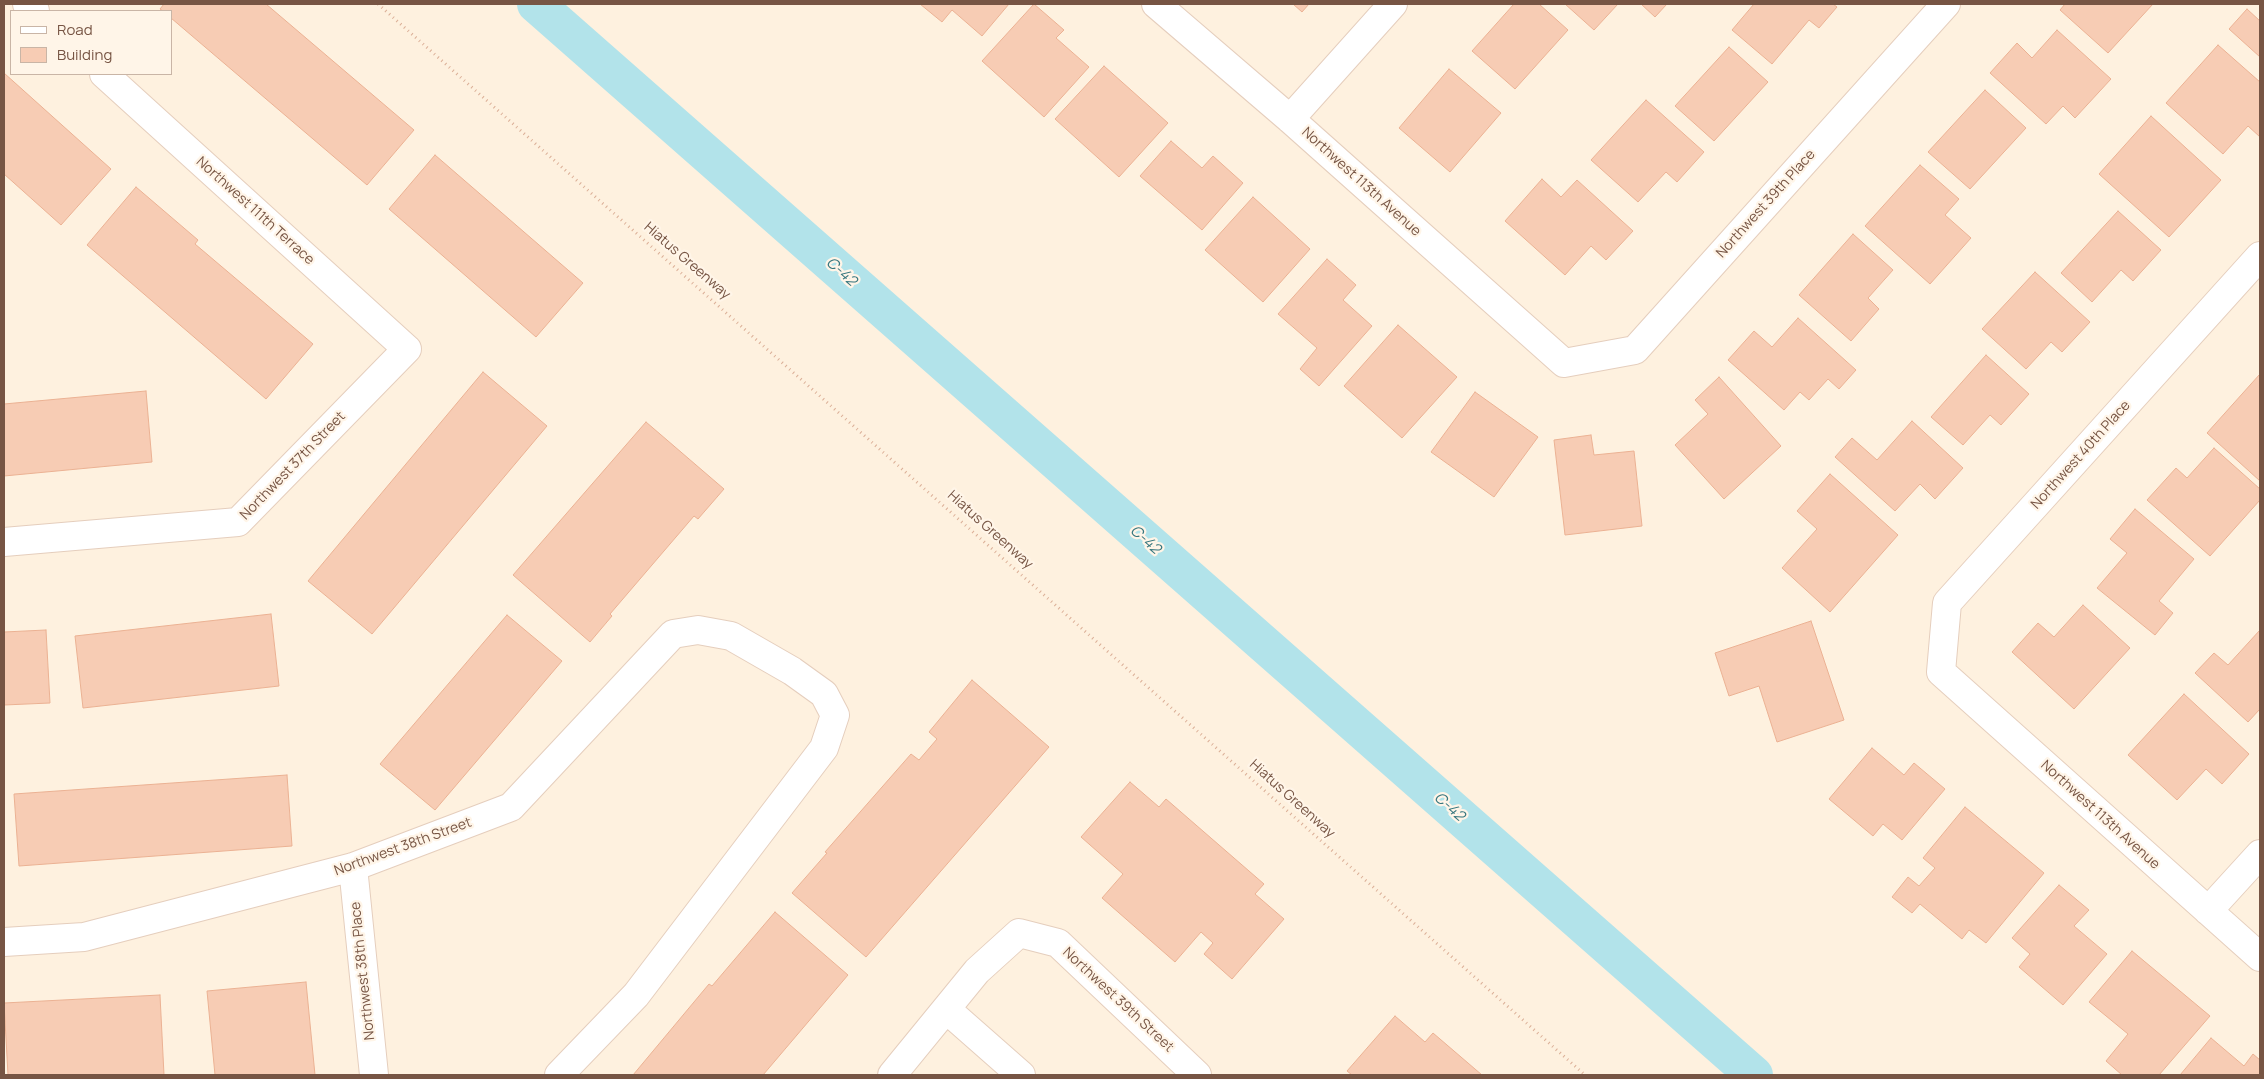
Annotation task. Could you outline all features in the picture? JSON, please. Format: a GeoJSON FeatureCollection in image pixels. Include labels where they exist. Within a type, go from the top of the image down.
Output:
{"type":"FeatureCollection","features":[{"type":"Feature","properties":{"kind":"street","name":"Northwest 113th Avenue"},"geometry":{"type":"LineString","coordinates":[[1156,4],[1290,119],[1564,363]]}},
{"type":"Feature","properties":{"kind":"street"},"geometry":{"type":"LineString","coordinates":[[1290,119],[1393,4]]}},
{"type":"Feature","properties":{"kind":"street","name":"Northwest 39th Place"},"geometry":{"type":"LineString","coordinates":[[1564,363],[1635,350],[1946,4]]}},
{"type":"Feature","properties":{"kind":"street","name":"Northwest 111th Terrace"},"geometry":{"type":"LineString","coordinates":[[105,75],[407,349]]}},
{"type":"Feature","properties":{"kind":"street","name":"Northwest 40th Place"},"geometry":{"type":"LineString","coordinates":[[1941,672],[1947,603],[2260,256]]}},
{"type":"Feature","properties":{"kind":"street","name":"Northwest 37th Street"},"geometry":{"type":"LineString","coordinates":[[4,542],[238,522],[407,349]]}},
{"type":"Feature","properties":{"kind":"street","name":"Northwest 38th Street"},"geometry":{"type":"LineString","coordinates":[[4,942],[84,936],[353,867],[511,807],[673,634],[698,630],[731,636],[792,671],[824,694],[835,715],[824,748],[636,995],[559,1075]]}},
{"type":"Feature","properties":{"kind":"street","name":"Northwest 113th Avenue"},"geometry":{"type":"LineString","coordinates":[[1941,672],[2260,957]]}},
{"type":"Feature","properties":{"kind":"street"},"geometry":{"type":"LineString","coordinates":[[2208,911],[2260,854]]}},
{"type":"Feature","properties":{"kind":"street","name":"Northwest 38th Place"},"geometry":{"type":"LineString","coordinates":[[353,867],[374,1075]]}},
{"type":"Feature","properties":{"kind":"street","name":"Northwest 39th Street"},"geometry":{"type":"LineString","coordinates":[[892,1075],[978,971],[1019,933],[1058,943],[1197,1075]]}},
{"type":"Feature","properties":{"kind":"street"},"geometry":{"type":"LineString","coordinates":[[946,1009],[1021,1075]]}},
{"type":"Feature","properties":{"kind":"path","name":"Hiatus Greenway"},"geometry":{"type":"LineString","coordinates":[[378,4],[1585,1075]]}},
{"type":"Feature","properties":{"kind":"building"},"geometry":{"type":"Polygon","coordinates":[[[164,4],[266,4],[414,130],[367,185],[172,19],[172,10],[160,9],[164,4]]]}},
{"type":"Feature","properties":{"kind":"building"},"geometry":{"type":"Polygon","coordinates":[[[920,4],[1009,4],[982,36],[952,10],[942,22],[920,4]]]}},
{"type":"Feature","properties":{"kind":"building"},"geometry":{"type":"Polygon","coordinates":[[[1034,4],[1064,30],[1056,38],[1089,67],[1044,117],[982,61],[1034,4]]]}},
{"type":"Feature","properties":{"kind":"building"},"geometry":{"type":"Polygon","coordinates":[[[1293,4],[1309,4],[1302,12],[1293,4]]]}},
{"type":"Feature","properties":{"kind":"building"},"geometry":{"type":"Polygon","coordinates":[[[1514,4],[1539,4],[1568,30],[1515,89],[1472,51],[1514,4]]]}},
{"type":"Feature","properties":{"kind":"building"},"geometry":{"type":"Polygon","coordinates":[[[1565,4],[1618,4],[1594,30],[1565,4]]]}},
{"type":"Feature","properties":{"kind":"building"},"geometry":{"type":"Polygon","coordinates":[[[1641,4],[1667,4],[1655,17],[1641,4]]]}},
{"type":"Feature","properties":{"kind":"building"},"geometry":{"type":"Polygon","coordinates":[[[1754,4],[1833,4],[1837,7],[1819,28],[1809,20],[1772,64],[1732,30],[1754,4]]]}},
{"type":"Feature","properties":{"kind":"building"},"geometry":{"type":"Polygon","coordinates":[[[2065,4],[2153,4],[2108,53],[2060,10],[2065,4]]]}},
{"type":"Feature","properties":{"kind":"building"},"geometry":{"type":"Polygon","coordinates":[[[2247,9],[2260,21],[2260,57],[2229,29],[2247,9]]]}},
{"type":"Feature","properties":{"kind":"building"},"geometry":{"type":"Polygon","coordinates":[[[2057,30],[2111,79],[2075,118],[2063,106],[2046,124],[1990,73],[2017,43],[2032,58],[2057,30]]]}},
{"type":"Feature","properties":{"kind":"building"},"geometry":{"type":"Polygon","coordinates":[[[2218,45],[2260,82],[2260,137],[2248,126],[2223,154],[2166,103],[2218,45]]]}},
{"type":"Feature","properties":{"kind":"building"},"geometry":{"type":"Polygon","coordinates":[[[1729,47],[1768,82],[1714,141],[1675,106],[1729,47]]]}},
{"type":"Feature","properties":{"kind":"building"},"geometry":{"type":"Polygon","coordinates":[[[1104,66],[1168,123],[1119,177],[1055,119],[1104,66]]]}},
{"type":"Feature","properties":{"kind":"building"},"geometry":{"type":"Polygon","coordinates":[[[1449,69],[1501,113],[1450,172],[1399,128],[1449,69]]]}},
{"type":"Feature","properties":{"kind":"building"},"geometry":{"type":"Polygon","coordinates":[[[4,73],[111,169],[61,225],[4,174],[4,73]]]}},
{"type":"Feature","properties":{"kind":"building"},"geometry":{"type":"Polygon","coordinates":[[[1985,90],[2026,128],[1970,189],[1928,152],[1985,90]]]}},
{"type":"Feature","properties":{"kind":"building"},"geometry":{"type":"Polygon","coordinates":[[[1646,100],[1704,152],[1677,182],[1666,172],[1638,202],[1591,160],[1646,100]]]}},
{"type":"Feature","properties":{"kind":"building"},"geometry":{"type":"Polygon","coordinates":[[[2151,116],[2221,180],[2169,237],[2099,174],[2151,116]]]}},
{"type":"Feature","properties":{"kind":"building"},"geometry":{"type":"Polygon","coordinates":[[[1171,141],[1202,168],[1213,156],[1243,183],[1202,230],[1140,176],[1171,141]]]}},
{"type":"Feature","properties":{"kind":"building"},"geometry":{"type":"Polygon","coordinates":[[[435,155],[583,283],[536,337],[389,209],[435,155]]]}},
{"type":"Feature","properties":{"kind":"building"},"geometry":{"type":"Polygon","coordinates":[[[1920,165],[1959,199],[1945,215],[1971,238],[1930,284],[1865,226],[1920,165]]]}},
{"type":"Feature","properties":{"kind":"building"},"geometry":{"type":"Polygon","coordinates":[[[1542,179],[1561,197],[1577,180],[1633,231],[1606,260],[1591,246],[1565,275],[1505,221],[1542,179]]]}},
{"type":"Feature","properties":{"kind":"building"},"geometry":{"type":"Polygon","coordinates":[[[136,187],[198,240],[195,244],[313,344],[266,399],[87,245],[136,187]]]}},
{"type":"Feature","properties":{"kind":"building"},"geometry":{"type":"Polygon","coordinates":[[[1253,197],[1310,249],[1263,302],[1205,250],[1253,197]]]}},
{"type":"Feature","properties":{"kind":"building"},"geometry":{"type":"Polygon","coordinates":[[[2118,211],[2161,250],[2133,281],[2121,270],[2092,302],[2061,273],[2118,211]]]}},
{"type":"Feature","properties":{"kind":"building"},"geometry":{"type":"Polygon","coordinates":[[[1853,234],[1893,270],[1868,298],[1879,309],[1851,341],[1799,295],[1853,234]]]}},
{"type":"Feature","properties":{"kind":"building"},"geometry":{"type":"Polygon","coordinates":[[[1327,259],[1356,285],[1343,300],[1372,326],[1319,386],[1300,369],[1317,348],[1278,314],[1327,259]]]}},
{"type":"Feature","properties":{"kind":"building"},"geometry":{"type":"Polygon","coordinates":[[[2035,272],[2090,322],[2062,352],[2051,342],[2026,369],[1982,329],[2035,272]]]}},
{"type":"Feature","properties":{"kind":"building"},"geometry":{"type":"Polygon","coordinates":[[[1798,318],[1856,370],[1839,389],[1828,379],[1809,400],[1800,392],[1784,410],[1728,360],[1754,331],[1772,347],[1798,318]]]}},
{"type":"Feature","properties":{"kind":"building"},"geometry":{"type":"Polygon","coordinates":[[[1398,325],[1457,377],[1402,438],[1344,386],[1398,325]]]}},
{"type":"Feature","properties":{"kind":"building"},"geometry":{"type":"Polygon","coordinates":[[[1986,355],[2029,394],[2001,425],[1990,415],[1963,445],[1931,417],[1986,355]]]}},
{"type":"Feature","properties":{"kind":"building"},"geometry":{"type":"Polygon","coordinates":[[[483,372],[547,426],[372,634],[308,581],[483,372]]]}},
{"type":"Feature","properties":{"kind":"building"},"geometry":{"type":"Polygon","coordinates":[[[2260,374],[2260,481],[2207,433],[2260,374]]]}},
{"type":"Feature","properties":{"kind":"building"},"geometry":{"type":"Polygon","coordinates":[[[1719,377],[1781,446],[1724,499],[1675,445],[1708,414],[1695,400],[1719,377]]]}},
{"type":"Feature","properties":{"kind":"building"},"geometry":{"type":"Polygon","coordinates":[[[146,391],[152,462],[4,476],[4,404],[146,391]]]}},
{"type":"Feature","properties":{"kind":"building"},"geometry":{"type":"Polygon","coordinates":[[[1475,392],[1538,437],[1494,497],[1431,452],[1475,392]]]}},
{"type":"Feature","properties":{"kind":"building"},"geometry":{"type":"Polygon","coordinates":[[[1912,421],[1963,468],[1935,499],[1920,484],[1895,511],[1835,457],[1852,438],[1877,460],[1912,421]]]}},
{"type":"Feature","properties":{"kind":"building"},"geometry":{"type":"Polygon","coordinates":[[[646,422],[724,489],[698,519],[694,516],[610,614],[612,616],[590,642],[513,575],[646,422]]]}},
{"type":"Feature","properties":{"kind":"building"},"geometry":{"type":"Polygon","coordinates":[[[1591,435],[1594,455],[1634,451],[1642,526],[1565,535],[1554,440],[1591,435]]]}},
{"type":"Feature","properties":{"kind":"building"},"geometry":{"type":"Polygon","coordinates":[[[2214,448],[2260,489],[2260,500],[2210,556],[2147,500],[2176,468],[2187,478],[2214,448]]]}},
{"type":"Feature","properties":{"kind":"building"},"geometry":{"type":"Polygon","coordinates":[[[1830,474],[1898,535],[1830,612],[1782,568],[1817,529],[1797,511],[1830,474]]]}},
{"type":"Feature","properties":{"kind":"building"},"geometry":{"type":"Polygon","coordinates":[[[2135,509],[2194,559],[2159,601],[2173,613],[2155,635],[2097,588],[2127,553],[2110,539],[2135,509]]]}},
{"type":"Feature","properties":{"kind":"building"},"geometry":{"type":"Polygon","coordinates":[[[2083,605],[2130,648],[2074,709],[2012,652],[2038,623],[2054,637],[2083,605]]]}},
{"type":"Feature","properties":{"kind":"building"},"geometry":{"type":"Polygon","coordinates":[[[271,614],[279,686],[83,708],[75,636],[271,614]]]}},
{"type":"Feature","properties":{"kind":"building"},"geometry":{"type":"Polygon","coordinates":[[[507,615],[562,661],[435,810],[380,764],[507,615]]]}},
{"type":"Feature","properties":{"kind":"building"},"geometry":{"type":"Polygon","coordinates":[[[1811,621],[1844,720],[1777,742],[1759,686],[1729,696],[1715,653],[1811,621]]]}},
{"type":"Feature","properties":{"kind":"building"},"geometry":{"type":"Polygon","coordinates":[[[46,630],[50,703],[4,705],[4,632],[46,630]]]}},
{"type":"Feature","properties":{"kind":"building"},"geometry":{"type":"Polygon","coordinates":[[[2260,630],[2260,709],[2248,722],[2195,673],[2214,653],[2228,665],[2260,630]]]}},
{"type":"Feature","properties":{"kind":"building"},"geometry":{"type":"Polygon","coordinates":[[[972,680],[1049,747],[866,957],[792,893],[827,853],[825,852],[911,754],[919,760],[937,739],[929,732],[972,680]]]}},
{"type":"Feature","properties":{"kind":"building"},"geometry":{"type":"Polygon","coordinates":[[[2184,694],[2249,754],[2222,784],[2206,769],[2177,800],[2128,755],[2184,694]]]}},
{"type":"Feature","properties":{"kind":"building"},"geometry":{"type":"Polygon","coordinates":[[[1872,748],[1904,775],[1914,763],[1945,789],[1902,840],[1883,824],[1873,836],[1829,799],[1872,748]]]}},
{"type":"Feature","properties":{"kind":"building"},"geometry":{"type":"Polygon","coordinates":[[[287,775],[292,846],[19,866],[14,794],[287,775]]]}},
{"type":"Feature","properties":{"kind":"building"},"geometry":{"type":"Polygon","coordinates":[[[1130,782],[1159,807],[1166,799],[1264,884],[1255,894],[1284,919],[1232,979],[1204,954],[1213,943],[1201,932],[1175,962],[1102,898],[1123,874],[1081,837],[1130,782]]]}},
{"type":"Feature","properties":{"kind":"building"},"geometry":{"type":"Polygon","coordinates":[[[1965,807],[2044,873],[1986,943],[1969,930],[1962,939],[1920,904],[1912,913],[1892,897],[1908,877],[1919,886],[1935,868],[1923,858],[1965,807]]]}},
{"type":"Feature","properties":{"kind":"building"},"geometry":{"type":"Polygon","coordinates":[[[2059,885],[2089,910],[2074,926],[2107,954],[2063,1005],[2019,967],[2030,954],[2012,938],[2059,885]]]}},
{"type":"Feature","properties":{"kind":"building"},"geometry":{"type":"Polygon","coordinates":[[[775,912],[848,975],[763,1075],[633,1075],[709,984],[712,986],[775,912]]]}},
{"type":"Feature","properties":{"kind":"building"},"geometry":{"type":"Polygon","coordinates":[[[2132,951],[2210,1016],[2159,1075],[2122,1075],[2106,1061],[2128,1034],[2089,1002],[2132,951]]]}},
{"type":"Feature","properties":{"kind":"building"},"geometry":{"type":"Polygon","coordinates":[[[306,982],[315,1075],[215,1075],[207,991],[306,982]]]}},
{"type":"Feature","properties":{"kind":"building"},"geometry":{"type":"Polygon","coordinates":[[[160,995],[164,1075],[8,1075],[4,1003],[160,995]]]}},
{"type":"Feature","properties":{"kind":"building"},"geometry":{"type":"Polygon","coordinates":[[[1395,1016],[1425,1042],[1433,1033],[1482,1075],[1352,1075],[1347,1071],[1395,1016]]]}},
{"type":"Feature","properties":{"kind":"building"},"geometry":{"type":"Polygon","coordinates":[[[2211,1038],[2244,1066],[2253,1054],[2260,1060],[2260,1075],[2180,1075],[2211,1038]]]}},
{"type":"Feature","properties":{"kind":"waterway","name":"C-42"},"geometry":{"type":"LineString","coordinates":[[536,4],[1754,1075]]}}]}
